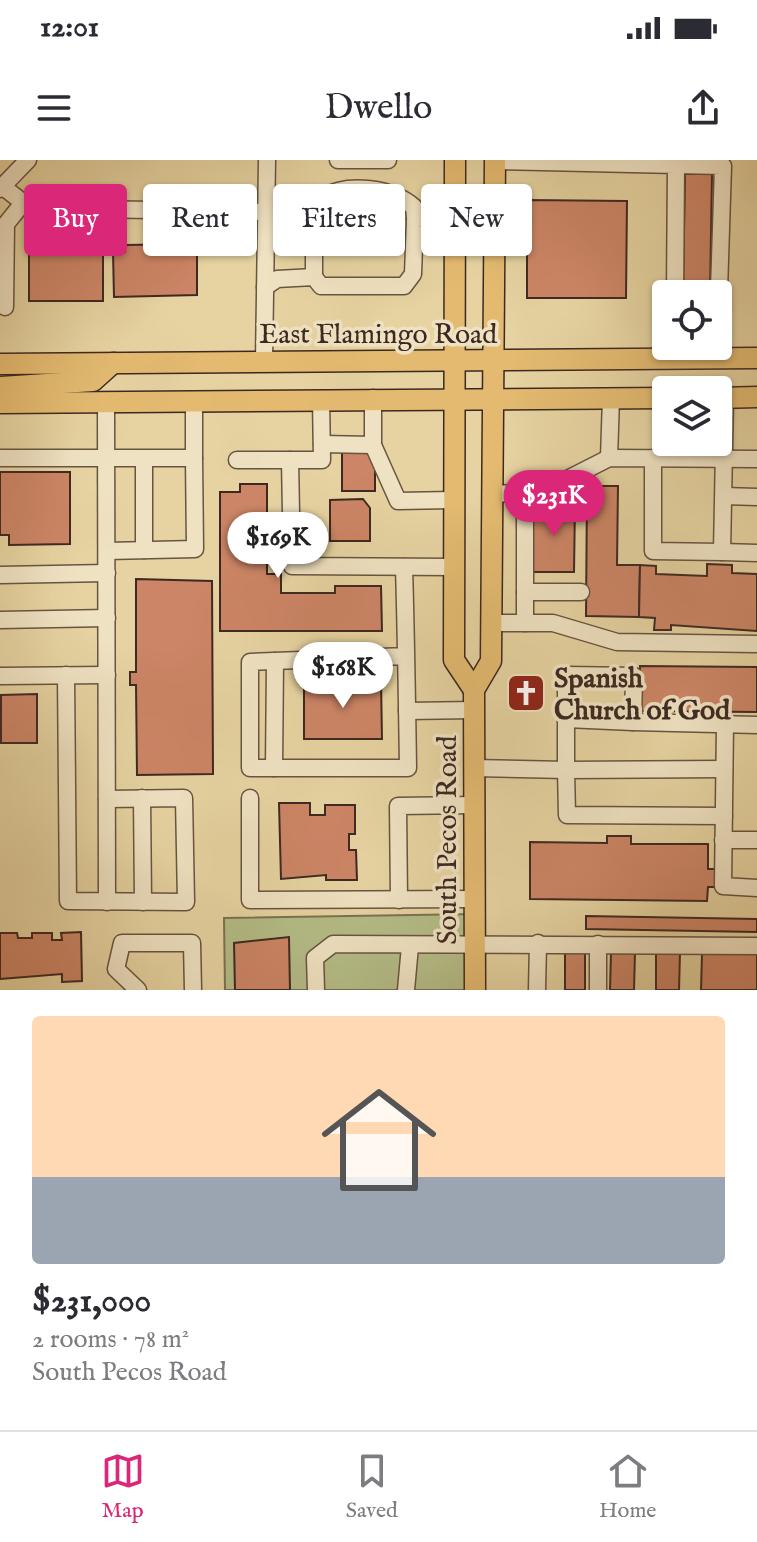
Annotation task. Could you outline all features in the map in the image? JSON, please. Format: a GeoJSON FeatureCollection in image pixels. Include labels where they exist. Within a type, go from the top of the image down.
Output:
{"type":"FeatureCollection","features":[{"type":"Feature","properties":{"kind":"main road"},"geometry":{"type":"LineString","coordinates":[[455,160],[455,184]]}},
{"type":"Feature","properties":{"kind":"main road","name":"South Pecos Road"},"geometry":{"type":"LineString","coordinates":[[475,990],[474,700],[491,661],[492,623],[495,160]]}},
{"type":"Feature","properties":{"kind":"main road"},"geometry":{"type":"LineString","coordinates":[[454,256],[454,660],[474,700]]}},
{"type":"Feature","properties":{"kind":"main road","name":"East Flamingo Road"},"geometry":{"type":"LineString","coordinates":[[0,364],[495,361],[652,353]]}},
{"type":"Feature","properties":{"kind":"main road","name":"East Flamingo Road"},"geometry":{"type":"LineString","coordinates":[[732,356],[757,358]]}},
{"type":"Feature","properties":{"kind":"main road"},"geometry":{"type":"LineString","coordinates":[[0,387],[93,381],[113,363]]}},
{"type":"Feature","properties":{"kind":"main road"},"geometry":{"type":"LineString","coordinates":[[0,403],[455,397],[652,398]]}},
{"type":"Feature","properties":{"kind":"main road"},"geometry":{"type":"LineString","coordinates":[[732,398],[757,397]]}},
{"type":"Feature","properties":{"kind":"lane"},"geometry":{"type":"LineString","coordinates":[[264,361],[267,160]]}},
{"type":"Feature","properties":{"kind":"lane"},"geometry":{"type":"LineString","coordinates":[[338,160],[388,160]]}},
{"type":"Feature","properties":{"kind":"lane"},"geometry":{"type":"LineString","coordinates":[[495,160],[723,166],[719,280]]}},
{"type":"Feature","properties":{"kind":"lane"},"geometry":{"type":"LineString","coordinates":[[18,163],[1,188],[30,208],[266,212]]}},
{"type":"Feature","properties":{"kind":"lane"},"geometry":{"type":"LineString","coordinates":[[675,280],[676,165]]}},
{"type":"Feature","properties":{"kind":"lane"},"geometry":{"type":"LineString","coordinates":[[342,191],[391,191],[414,207],[415,219],[413,274],[404,286],[321,286],[314,277],[314,218],[323,197],[342,191]]}},
{"type":"Feature","properties":{"kind":"lane"},"geometry":{"type":"LineString","coordinates":[[5,307],[6,224],[23,203]]}},
{"type":"Feature","properties":{"kind":"lane"},"geometry":{"type":"LineString","coordinates":[[415,219],[421,219]]}},
{"type":"Feature","properties":{"kind":"lane"},"geometry":{"type":"LineString","coordinates":[[265,287],[277,279],[314,277]]}},
{"type":"Feature","properties":{"kind":"lane"},"geometry":{"type":"LineString","coordinates":[[373,398],[373,445],[398,501],[452,500]]}},
{"type":"Feature","properties":{"kind":"lane"},"geometry":{"type":"LineString","coordinates":[[609,458],[611,398]]}},
{"type":"Feature","properties":{"kind":"lane"},"geometry":{"type":"LineString","coordinates":[[237,460],[322,460],[321,399]]}},
{"type":"Feature","properties":{"kind":"lane"},"geometry":{"type":"LineString","coordinates":[[106,401],[107,902]]}},
{"type":"Feature","properties":{"kind":"lane"},"geometry":{"type":"LineString","coordinates":[[107,551],[195,549],[194,401]]}},
{"type":"Feature","properties":{"kind":"lane"},"geometry":{"type":"LineString","coordinates":[[322,444],[373,445]]}},
{"type":"Feature","properties":{"kind":"lane"},"geometry":{"type":"LineString","coordinates":[[722,552],[724,456]]}},
{"type":"Feature","properties":{"kind":"lane"},"geometry":{"type":"LineString","coordinates":[[0,458],[194,458]]}},
{"type":"Feature","properties":{"kind":"lane"},"geometry":{"type":"LineString","coordinates":[[493,494],[542,492],[609,458],[757,459]]}},
{"type":"Feature","properties":{"kind":"lane"},"geometry":{"type":"LineString","coordinates":[[653,458],[653,551],[757,553]]}},
{"type":"Feature","properties":{"kind":"lane"},"geometry":{"type":"LineString","coordinates":[[144,459],[144,550]]}},
{"type":"Feature","properties":{"kind":"lane"},"geometry":{"type":"LineString","coordinates":[[290,460],[292,566],[453,567]]}},
{"type":"Feature","properties":{"kind":"lane"},"geometry":{"type":"LineString","coordinates":[[525,493],[525,623]]}},
{"type":"Feature","properties":{"kind":"lane"},"geometry":{"type":"LineString","coordinates":[[724,496],[757,497]]}},
{"type":"Feature","properties":{"kind":"lane"},"geometry":{"type":"LineString","coordinates":[[404,567],[406,656],[408,768],[250,768],[250,662],[406,656]]}},
{"type":"Feature","properties":{"kind":"lane"},"geometry":{"type":"LineString","coordinates":[[0,575],[107,573]]}},
{"type":"Feature","properties":{"kind":"lane"},"geometry":{"type":"LineString","coordinates":[[525,592],[581,592]]}},
{"type":"Feature","properties":{"kind":"lane"},"geometry":{"type":"LineString","coordinates":[[0,620],[107,618]]}},
{"type":"Feature","properties":{"kind":"lane"},"geometry":{"type":"LineString","coordinates":[[492,623],[553,623],[617,642],[757,644]]}},
{"type":"Feature","properties":{"kind":"lane"},"geometry":{"type":"LineString","coordinates":[[274,768],[275,661]]}},
{"type":"Feature","properties":{"kind":"lane"},"geometry":{"type":"LineString","coordinates":[[66,675],[68,901],[186,902],[184,798],[107,799]]}},
{"type":"Feature","properties":{"kind":"lane"},"geometry":{"type":"LineString","coordinates":[[0,676],[107,675]]}},
{"type":"Feature","properties":{"kind":"lane"},"geometry":{"type":"LineString","coordinates":[[633,722],[634,676],[566,675],[567,815],[724,816]]}},
{"type":"Feature","properties":{"kind":"lane"},"geometry":{"type":"LineString","coordinates":[[407,711],[474,700]]}},
{"type":"Feature","properties":{"kind":"lane"},"geometry":{"type":"LineString","coordinates":[[566,719],[757,725]]}},
{"type":"Feature","properties":{"kind":"lane"},"geometry":{"type":"LineString","coordinates":[[725,724],[723,886],[757,888]]}},
{"type":"Feature","properties":{"kind":"lane"},"geometry":{"type":"LineString","coordinates":[[474,768],[724,769]]}},
{"type":"Feature","properties":{"kind":"lane"},"geometry":{"type":"LineString","coordinates":[[142,798],[143,902]]}},
{"type":"Feature","properties":{"kind":"lane"},"geometry":{"type":"LineString","coordinates":[[250,798],[250,900],[475,899]]}},
{"type":"Feature","properties":{"kind":"lane"},"geometry":{"type":"LineString","coordinates":[[399,900],[398,806],[474,805]]}},
{"type":"Feature","properties":{"kind":"lane"},"geometry":{"type":"LineString","coordinates":[[723,840],[757,840]]}},
{"type":"Feature","properties":{"kind":"lane"},"geometry":{"type":"LineString","coordinates":[[138,990],[116,969],[122,943],[192,943],[193,990]]}},
{"type":"Feature","properties":{"kind":"lane"},"geometry":{"type":"LineString","coordinates":[[537,990],[538,943]]}},
{"type":"Feature","properties":{"kind":"lane"},"geometry":{"type":"LineString","coordinates":[[316,990],[315,958],[333,944],[757,946]]}},
{"type":"Feature","properties":{"kind":"lane"},"geometry":{"type":"LineString","coordinates":[[598,944],[598,990]]}},
{"type":"Feature","properties":{"kind":"lane"},"geometry":{"type":"LineString","coordinates":[[406,990],[410,946]]}},
{"type":"Feature","properties":{"kind":"green space"},"geometry":{"type":"Polygon","coordinates":[[[475,914],[475,990],[225,990],[224,918],[475,914]]]}},
{"type":"Feature","properties":{"kind":"building"},"geometry":{"type":"Polygon","coordinates":[[[685,174],[712,174],[710,280],[683,280],[685,174]]]}},
{"type":"Feature","properties":{"kind":"building"},"geometry":{"type":"Polygon","coordinates":[[[532,200],[627,201],[626,298],[527,298],[527,256],[532,256],[532,200]]]}},
{"type":"Feature","properties":{"kind":"building"},"geometry":{"type":"Polygon","coordinates":[[[127,245],[143,245],[143,256],[197,256],[197,295],[114,297],[113,256],[127,256],[127,245]]]}},
{"type":"Feature","properties":{"kind":"building"},"geometry":{"type":"Polygon","coordinates":[[[29,256],[103,256],[103,301],[29,301],[29,256]]]}},
{"type":"Feature","properties":{"kind":"building"},"geometry":{"type":"Polygon","coordinates":[[[342,447],[375,447],[375,491],[342,491],[342,447]]]}},
{"type":"Feature","properties":{"kind":"building"},"geometry":{"type":"Polygon","coordinates":[[[0,472],[70,472],[70,544],[9,545],[9,535],[0,535],[0,472]]]}},
{"type":"Feature","properties":{"kind":"building"},"geometry":{"type":"Polygon","coordinates":[[[240,484],[267,484],[267,574],[281,574],[281,593],[335,593],[335,586],[381,586],[382,631],[220,631],[220,492],[240,492],[240,484]]]}},
{"type":"Feature","properties":{"kind":"building"},"geometry":{"type":"Polygon","coordinates":[[[587,486],[618,486],[617,565],[640,565],[639,617],[586,616],[587,486]]]}},
{"type":"Feature","properties":{"kind":"building"},"geometry":{"type":"Polygon","coordinates":[[[363,499],[370,508],[370,541],[330,541],[330,500],[363,499]]]}},
{"type":"Feature","properties":{"kind":"building"},"geometry":{"type":"Polygon","coordinates":[[[533,504],[575,504],[574,572],[533,572],[533,504]]]}},
{"type":"Feature","properties":{"kind":"building"},"geometry":{"type":"Polygon","coordinates":[[[707,564],[732,565],[732,573],[757,574],[757,631],[671,625],[671,630],[654,630],[655,618],[639,617],[640,565],[656,566],[656,574],[707,576],[707,564]]]}},
{"type":"Feature","properties":{"kind":"building"},"geometry":{"type":"Polygon","coordinates":[[[136,579],[212,581],[213,774],[137,775],[136,685],[130,685],[130,672],[136,672],[136,579]]]}},
{"type":"Feature","properties":{"kind":"building"},"geometry":{"type":"Polygon","coordinates":[[[640,666],[757,667],[757,712],[639,711],[640,666]]]}},
{"type":"Feature","properties":{"kind":"building"},"geometry":{"type":"Polygon","coordinates":[[[304,681],[381,681],[382,739],[304,739],[304,681]]]}},
{"type":"Feature","properties":{"kind":"building"},"geometry":{"type":"Polygon","coordinates":[[[37,694],[37,743],[1,743],[1,695],[37,694]]]}},
{"type":"Feature","properties":{"kind":"building"},"geometry":{"type":"Polygon","coordinates":[[[279,803],[310,803],[310,815],[325,815],[325,805],[355,805],[355,834],[349,834],[349,850],[356,850],[357,880],[326,880],[326,875],[281,879],[279,803]]]}},
{"type":"Feature","properties":{"kind":"building"},"geometry":{"type":"Polygon","coordinates":[[[607,836],[631,836],[631,844],[708,844],[708,869],[715,869],[715,887],[708,887],[707,901],[530,899],[530,842],[607,843],[607,836]]]}},
{"type":"Feature","properties":{"kind":"building"},"geometry":{"type":"Polygon","coordinates":[[[586,916],[757,919],[757,932],[586,929],[586,916]]]}},
{"type":"Feature","properties":{"kind":"building"},"geometry":{"type":"Polygon","coordinates":[[[81,932],[82,981],[62,982],[62,974],[0,979],[0,933],[17,933],[18,938],[32,938],[32,933],[52,933],[52,940],[62,940],[61,933],[81,932]]]}},
{"type":"Feature","properties":{"kind":"building"},"geometry":{"type":"Polygon","coordinates":[[[289,937],[290,990],[235,990],[234,943],[289,937]]]}},
{"type":"Feature","properties":{"kind":"building"},"geometry":{"type":"Polygon","coordinates":[[[565,952],[585,952],[585,990],[565,990],[565,952]]]}},
{"type":"Feature","properties":{"kind":"building"},"geometry":{"type":"Polygon","coordinates":[[[611,952],[635,953],[634,990],[610,990],[611,952]]]}},
{"type":"Feature","properties":{"kind":"building"},"geometry":{"type":"Polygon","coordinates":[[[656,953],[680,953],[679,990],[656,990],[656,953]]]}},
{"type":"Feature","properties":{"kind":"building"},"geometry":{"type":"Polygon","coordinates":[[[702,954],[757,954],[757,990],[701,990],[702,954]]]}},
{"type":"Feature","properties":{"kind":"place","name":"Spanish Church of God"},"geometry":{"type":"Point","coordinates":[526,693]}}]}
